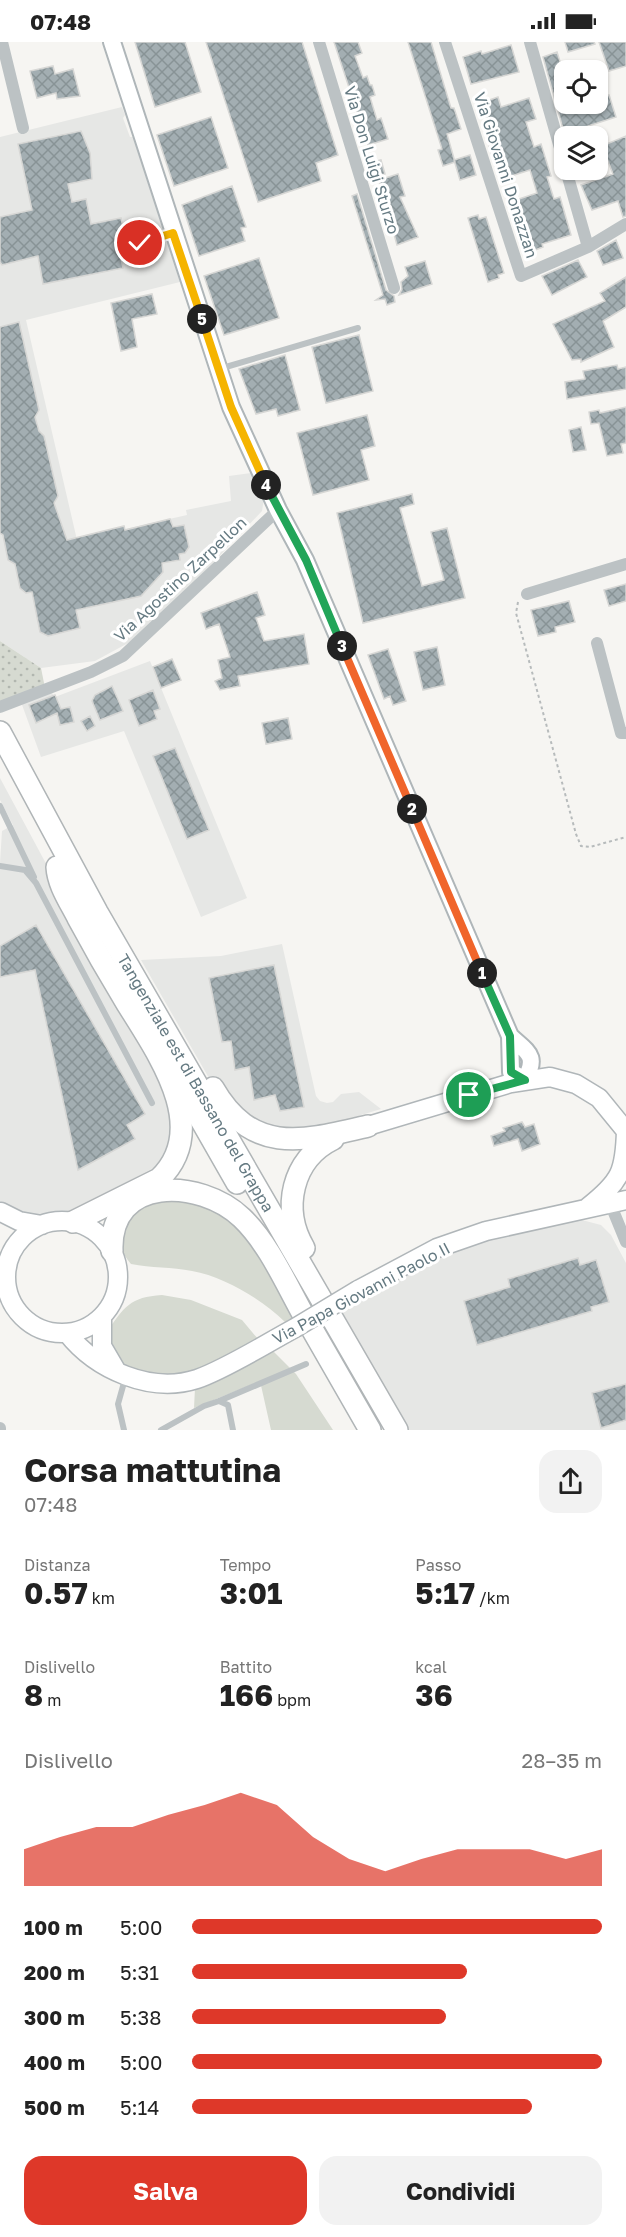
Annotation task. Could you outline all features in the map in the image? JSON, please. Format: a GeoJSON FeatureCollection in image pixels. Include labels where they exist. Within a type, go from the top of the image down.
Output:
{"type":"FeatureCollection","features":[{"type":"Feature","properties":{"kind":"highway","name":"Tangenziale est di Bassano del Grappa"},"geometry":{"type":"LineString","coordinates":[[0,732],[97,912],[397,1430]]}},
{"type":"Feature","properties":{"kind":"highway","name":"Tangenziale est di Bassano del Grappa"},"geometry":{"type":"LineString","coordinates":[[0,760],[57,867],[187,1098],[380,1430]]}},
{"type":"Feature","properties":{"kind":"highway"},"geometry":{"type":"LineString","coordinates":[[57,867],[62,885],[98,956],[169,1075],[180,1113],[181,1137],[174,1161],[168,1170],[159,1179],[74,1222]]}},
{"type":"Feature","properties":{"kind":"highway"},"geometry":{"type":"LineString","coordinates":[[97,912],[132,947],[220,1101],[238,1120],[270,1137],[287,1140],[308,1140],[368,1126]]}},
{"type":"Feature","properties":{"kind":"highway"},"geometry":{"type":"LineString","coordinates":[[368,1126],[335,1138],[316,1150],[302,1166],[294,1185],[292,1212],[295,1231],[408,1430]]}},
{"type":"Feature","properties":{"kind":"highway"},"geometry":{"type":"LineString","coordinates":[[112,1251],[111,1231],[114,1221],[120,1212],[137,1198],[168,1191],[204,1196],[231,1209],[252,1228],[304,1324],[370,1430]]}},
{"type":"Feature","properties":{"kind":"main road"},"geometry":{"type":"LineString","coordinates":[[368,1126],[525,1080],[550,1077],[576,1084],[606,1104],[626,1131],[626,1157],[621,1176],[605,1194],[588,1207]]}},
{"type":"Feature","properties":{"kind":"main road","name":"Via Papa Giovanni Paolo II"},"geometry":{"type":"LineString","coordinates":[[67,1333],[76,1346],[121,1375],[179,1383],[198,1378],[304,1324],[358,1290],[437,1248],[486,1231],[618,1202]]}},
{"type":"Feature","properties":{"kind":"main road"},"geometry":{"type":"LineString","coordinates":[[1,1211],[19,1221],[42,1225]]}},
{"type":"Feature","properties":{"kind":"main road"},"geometry":{"type":"LineString","coordinates":[[1,1211],[11,1230],[13,1249]]}},
{"type":"Feature","properties":{"kind":"main road"},"geometry":{"type":"LineString","coordinates":[[57,1221],[74,1222],[96,1232],[112,1251],[118,1268],[117,1290],[113,1301],[102,1317],[80,1331],[49,1332],[33,1326],[15,1307],[6,1283],[7,1265],[13,1249],[26,1234],[42,1225],[57,1221]]}},
{"type":"Feature","properties":{"kind":"main road"},"geometry":{"type":"LineString","coordinates":[[102,1317],[102,1346],[121,1375]]}},
{"type":"Feature","properties":{"kind":"street"},"geometry":{"type":"LineString","coordinates":[[2,42],[23,128]]}},
{"type":"Feature","properties":{"kind":"street"},"geometry":{"type":"LineString","coordinates":[[112,42],[173,233],[241,431],[278,510],[306,560],[510,1036],[511,1072],[525,1080]]}},
{"type":"Feature","properties":{"kind":"street","name":"Via Don Luigi Sturzo"},"geometry":{"type":"LineString","coordinates":[[320,42],[394,288]]}},
{"type":"Feature","properties":{"kind":"street","name":"Via Giovanni Donazzan"},"geometry":{"type":"LineString","coordinates":[[445,42],[521,276],[588,247],[626,224]]}},
{"type":"Feature","properties":{"kind":"street"},"geometry":{"type":"LineString","coordinates":[[530,42],[554,127]]}},
{"type":"Feature","properties":{"kind":"street"},"geometry":{"type":"LineString","coordinates":[[569,180],[588,247]]}},
{"type":"Feature","properties":{"kind":"street","name":"Via Agostino Zarpellon"},"geometry":{"type":"LineString","coordinates":[[0,707],[92,672],[123,656],[278,510]]}},
{"type":"Feature","properties":{"kind":"street"},"geometry":{"type":"LineString","coordinates":[[527,594],[626,564]]}},
{"type":"Feature","properties":{"kind":"street"},"geometry":{"type":"LineString","coordinates":[[597,643],[621,734],[626,733]]}},
{"type":"Feature","properties":{"kind":"street"},"geometry":{"type":"LineString","coordinates":[[618,1202],[626,1242]]}},
{"type":"Feature","properties":{"kind":"lane"},"geometry":{"type":"LineString","coordinates":[[140,243],[173,233]]}},
{"type":"Feature","properties":{"kind":"lane"},"geometry":{"type":"LineString","coordinates":[[219,369],[358,328]]}},
{"type":"Feature","properties":{"kind":"lane"},"geometry":{"type":"LineString","coordinates":[[0,806],[36,884],[152,1103]]}},
{"type":"Feature","properties":{"kind":"lane"},"geometry":{"type":"LineString","coordinates":[[0,866],[25,870],[36,884]]}},
{"type":"Feature","properties":{"kind":"lane"},"geometry":{"type":"LineString","coordinates":[[161,1430],[204,1406],[306,1364]]}},
{"type":"Feature","properties":{"kind":"lane"},"geometry":{"type":"LineString","coordinates":[[121,1375],[118,1404],[124,1430]]}},
{"type":"Feature","properties":{"kind":"lane"},"geometry":{"type":"LineString","coordinates":[[219,1401],[228,1405],[233,1430]]}},
{"type":"Feature","properties":{"kind":"path"},"geometry":{"type":"LineString","coordinates":[[527,594],[517,602],[516,613],[576,834],[581,846],[590,847],[626,837]]}},
{"type":"Feature","properties":{"kind":"shaded area"},"geometry":{"type":"Polygon","coordinates":[[[122,107],[125,115],[123,118],[130,137],[133,137],[180,282],[26,320],[77,540],[187,515],[186,510],[231,501],[229,476],[251,473],[264,499],[262,511],[208,568],[130,642],[95,661],[41,668],[0,641],[0,137],[122,107]]]}},
{"type":"Feature","properties":{"kind":"shaded area"},"geometry":{"type":"Polygon","coordinates":[[[0,641],[41,668],[45,688],[0,705],[0,641]]]}},
{"type":"Feature","properties":{"kind":"shaded area"},"geometry":{"type":"Polygon","coordinates":[[[150,661],[247,898],[201,917],[124,731],[41,757],[21,702],[52,693],[55,697],[150,661]]]}},
{"type":"Feature","properties":{"kind":"shaded area"},"geometry":{"type":"Polygon","coordinates":[[[0,778],[165,1085],[175,1116],[168,1149],[155,1167],[110,1191],[84,1209],[52,1221],[30,1220],[12,1214],[0,1201],[0,863],[2,831],[13,825],[0,800],[0,778]]]}},
{"type":"Feature","properties":{"kind":"shaded area"},"geometry":{"type":"Polygon","coordinates":[[[282,944],[316,1096],[320,1101],[327,1103],[333,1102],[341,1094],[359,1092],[381,1109],[325,1126],[292,1131],[255,1123],[213,1085],[141,960],[221,956],[282,944]]]}},
{"type":"Feature","properties":{"kind":"shaded area"},"geometry":{"type":"Polygon","coordinates":[[[170,1193],[232,1215],[299,1314],[285,1322],[254,1297],[217,1278],[184,1270],[131,1264],[121,1248],[119,1235],[128,1204],[170,1193]]]}},
{"type":"Feature","properties":{"kind":"shaded area"},"geometry":{"type":"Polygon","coordinates":[[[578,1219],[601,1225],[611,1235],[626,1263],[626,1430],[409,1430],[340,1308],[454,1247],[578,1219]]]}},
{"type":"Feature","properties":{"kind":"shaded area"},"geometry":{"type":"Polygon","coordinates":[[[162,1295],[191,1300],[242,1320],[258,1339],[188,1377],[149,1376],[116,1361],[107,1332],[113,1323],[123,1310],[135,1301],[162,1295]]]}},
{"type":"Feature","properties":{"kind":"shaded area"},"geometry":{"type":"Polygon","coordinates":[[[269,1347],[296,1374],[333,1430],[271,1430],[260,1381],[194,1408],[195,1388],[269,1347]]]}},
{"type":"Feature","properties":{"kind":"building"},"geometry":{"type":"Polygon","coordinates":[[[135,42],[185,42],[201,92],[155,107],[135,42]]]}},
{"type":"Feature","properties":{"kind":"building"},"geometry":{"type":"Polygon","coordinates":[[[206,42],[302,42],[338,155],[316,163],[321,181],[258,202],[206,42]]]}},
{"type":"Feature","properties":{"kind":"building"},"geometry":{"type":"Polygon","coordinates":[[[334,42],[358,42],[362,53],[355,56],[363,78],[367,76],[372,85],[375,95],[370,97],[377,120],[381,118],[388,139],[368,145],[334,42]]]}},
{"type":"Feature","properties":{"kind":"building"},"geometry":{"type":"Polygon","coordinates":[[[408,42],[431,42],[451,108],[454,108],[461,129],[447,134],[455,162],[443,166],[438,150],[442,149],[408,42]]]}},
{"type":"Feature","properties":{"kind":"building"},"geometry":{"type":"Polygon","coordinates":[[[565,42],[594,42],[595,44],[568,52],[565,42]]]}},
{"type":"Feature","properties":{"kind":"building"},"geometry":{"type":"Polygon","coordinates":[[[599,42],[626,42],[626,66],[609,71],[608,60],[605,60],[599,42]]]}},
{"type":"Feature","properties":{"kind":"building"},"geometry":{"type":"Polygon","coordinates":[[[511,45],[519,72],[471,84],[463,57],[511,45]]]}},
{"type":"Feature","properties":{"kind":"building"},"geometry":{"type":"Polygon","coordinates":[[[557,52],[560,60],[554,60],[554,96],[543,57],[557,52]]]}},
{"type":"Feature","properties":{"kind":"building"},"geometry":{"type":"Polygon","coordinates":[[[53,66],[55,74],[73,69],[80,96],[57,99],[56,93],[37,98],[30,71],[53,66]]]}},
{"type":"Feature","properties":{"kind":"building"},"geometry":{"type":"Polygon","coordinates":[[[609,95],[616,117],[588,126],[562,126],[559,114],[608,114],[609,95]]]}},
{"type":"Feature","properties":{"kind":"building"},"geometry":{"type":"Polygon","coordinates":[[[498,97],[501,107],[529,98],[536,119],[526,122],[534,147],[541,144],[551,176],[547,177],[554,199],[560,197],[571,235],[542,244],[543,247],[527,253],[510,202],[537,193],[530,170],[505,178],[501,166],[496,168],[489,146],[494,145],[481,103],[498,97]]]}},
{"type":"Feature","properties":{"kind":"building"},"geometry":{"type":"Polygon","coordinates":[[[211,117],[228,168],[174,186],[157,135],[211,117]]]}},
{"type":"Feature","properties":{"kind":"building"},"geometry":{"type":"Polygon","coordinates":[[[81,131],[90,153],[92,179],[68,184],[72,202],[86,199],[91,224],[121,218],[125,237],[117,239],[123,268],[43,284],[38,256],[2,265],[0,262],[0,217],[32,210],[18,144],[81,131]]]}},
{"type":"Feature","properties":{"kind":"building"},"geometry":{"type":"Polygon","coordinates":[[[626,136],[626,216],[623,217],[618,201],[592,210],[581,185],[596,180],[608,180],[608,176],[613,174],[608,161],[608,144],[626,136]]]}},
{"type":"Feature","properties":{"kind":"building"},"geometry":{"type":"Polygon","coordinates":[[[470,155],[476,175],[460,180],[454,160],[470,155]]]}},
{"type":"Feature","properties":{"kind":"building"},"geometry":{"type":"Polygon","coordinates":[[[381,160],[385,174],[376,176],[372,162],[381,160]]]}},
{"type":"Feature","properties":{"kind":"building"},"geometry":{"type":"Polygon","coordinates":[[[398,174],[405,196],[400,197],[418,237],[397,245],[379,180],[398,174]]]}},
{"type":"Feature","properties":{"kind":"building"},"geometry":{"type":"Polygon","coordinates":[[[232,186],[246,227],[241,228],[245,241],[199,256],[182,205],[232,186]]]}},
{"type":"Feature","properties":{"kind":"building"},"geometry":{"type":"Polygon","coordinates":[[[357,194],[386,290],[394,296],[395,302],[387,305],[385,299],[376,300],[383,295],[352,196],[357,194]]]}},
{"type":"Feature","properties":{"kind":"building"},"geometry":{"type":"Polygon","coordinates":[[[478,215],[479,219],[486,217],[504,273],[498,275],[499,278],[488,282],[468,218],[478,215]]]}},
{"type":"Feature","properties":{"kind":"building"},"geometry":{"type":"Polygon","coordinates":[[[616,240],[623,258],[603,265],[597,251],[616,240]]]}},
{"type":"Feature","properties":{"kind":"building"},"geometry":{"type":"Polygon","coordinates":[[[259,258],[279,318],[224,335],[204,276],[259,258]]]}},
{"type":"Feature","properties":{"kind":"building"},"geometry":{"type":"Polygon","coordinates":[[[578,260],[587,277],[552,295],[542,276],[578,260]]]}},
{"type":"Feature","properties":{"kind":"building"},"geometry":{"type":"Polygon","coordinates":[[[425,261],[432,284],[399,295],[402,289],[401,282],[408,276],[405,267],[425,261]]]}},
{"type":"Feature","properties":{"kind":"building"},"geometry":{"type":"Polygon","coordinates":[[[626,277],[626,307],[603,321],[614,347],[581,362],[581,359],[572,360],[553,324],[605,301],[600,293],[626,277]]]}},
{"type":"Feature","properties":{"kind":"building"},"geometry":{"type":"Polygon","coordinates":[[[152,294],[157,314],[132,319],[137,347],[121,351],[111,303],[152,294]]]}},
{"type":"Feature","properties":{"kind":"building"},"geometry":{"type":"Polygon","coordinates":[[[19,322],[39,410],[35,417],[39,431],[44,436],[58,496],[54,503],[67,540],[124,526],[125,530],[170,519],[173,527],[184,525],[189,547],[185,553],[179,554],[180,560],[162,563],[163,572],[141,596],[76,610],[80,628],[48,636],[40,632],[32,592],[26,593],[20,588],[15,564],[8,560],[3,535],[0,533],[0,327],[19,322]]]}},
{"type":"Feature","properties":{"kind":"building"},"geometry":{"type":"Polygon","coordinates":[[[359,335],[373,391],[326,403],[312,347],[359,335]]]}},
{"type":"Feature","properties":{"kind":"building"},"geometry":{"type":"Polygon","coordinates":[[[285,355],[300,410],[278,416],[276,409],[256,414],[239,369],[285,355]]]}},
{"type":"Feature","properties":{"kind":"building"},"geometry":{"type":"Polygon","coordinates":[[[617,365],[618,369],[626,367],[626,389],[567,399],[565,382],[585,379],[583,371],[617,365]]]}},
{"type":"Feature","properties":{"kind":"building"},"geometry":{"type":"Polygon","coordinates":[[[626,407],[626,443],[621,444],[623,453],[607,456],[599,423],[591,424],[589,412],[599,410],[600,413],[626,407]]]}},
{"type":"Feature","properties":{"kind":"building"},"geometry":{"type":"Polygon","coordinates":[[[367,415],[375,446],[361,450],[369,480],[313,495],[297,433],[367,415]]]}},
{"type":"Feature","properties":{"kind":"building"},"geometry":{"type":"Polygon","coordinates":[[[581,427],[586,450],[573,452],[569,430],[581,427]]]}},
{"type":"Feature","properties":{"kind":"building"},"geometry":{"type":"Polygon","coordinates":[[[412,494],[414,504],[400,508],[422,586],[444,580],[431,532],[447,528],[465,598],[363,623],[337,513],[412,494]]]}},
{"type":"Feature","properties":{"kind":"building"},"geometry":{"type":"Polygon","coordinates":[[[626,584],[626,601],[609,606],[604,590],[626,584]]]}},
{"type":"Feature","properties":{"kind":"building"},"geometry":{"type":"Polygon","coordinates":[[[257,592],[265,615],[256,618],[264,641],[304,634],[309,664],[238,676],[240,686],[220,690],[215,681],[222,678],[218,660],[230,657],[219,624],[206,629],[201,613],[257,592]]]}},
{"type":"Feature","properties":{"kind":"building"},"geometry":{"type":"Polygon","coordinates":[[[569,601],[575,622],[555,627],[556,632],[538,636],[531,610],[569,601]]]}},
{"type":"Feature","properties":{"kind":"building"},"geometry":{"type":"Polygon","coordinates":[[[437,647],[445,685],[423,690],[414,652],[437,647]]]}},
{"type":"Feature","properties":{"kind":"building"},"geometry":{"type":"Polygon","coordinates":[[[388,649],[406,701],[393,705],[390,696],[384,699],[368,655],[388,649]]]}},
{"type":"Feature","properties":{"kind":"building"},"geometry":{"type":"Polygon","coordinates":[[[172,659],[181,680],[161,688],[153,667],[172,659]]]}},
{"type":"Feature","properties":{"kind":"building"},"geometry":{"type":"Polygon","coordinates":[[[112,686],[123,711],[100,720],[92,701],[95,695],[112,686]]]}},
{"type":"Feature","properties":{"kind":"building"},"geometry":{"type":"Polygon","coordinates":[[[153,690],[160,709],[154,711],[157,719],[139,726],[129,700],[153,690]]]}},
{"type":"Feature","properties":{"kind":"building"},"geometry":{"type":"Polygon","coordinates":[[[55,695],[61,709],[70,707],[74,722],[60,725],[57,713],[36,723],[29,705],[55,695]]]}},
{"type":"Feature","properties":{"kind":"building"},"geometry":{"type":"Polygon","coordinates":[[[90,716],[95,726],[87,731],[81,721],[90,716]]]}},
{"type":"Feature","properties":{"kind":"building"},"geometry":{"type":"Polygon","coordinates":[[[288,718],[292,739],[266,744],[262,723],[288,718]]]}},
{"type":"Feature","properties":{"kind":"building"},"geometry":{"type":"Polygon","coordinates":[[[175,748],[209,830],[187,839],[153,756],[175,748]]]}},
{"type":"Feature","properties":{"kind":"building"},"geometry":{"type":"Polygon","coordinates":[[[36,925],[145,1114],[127,1125],[135,1139],[78,1170],[35,970],[0,977],[0,946],[36,925]]]}},
{"type":"Feature","properties":{"kind":"building"},"geometry":{"type":"Polygon","coordinates":[[[274,965],[304,1107],[280,1111],[275,1095],[254,1100],[249,1067],[235,1070],[231,1041],[222,1042],[209,978],[274,965]]]}},
{"type":"Feature","properties":{"kind":"building"},"geometry":{"type":"Polygon","coordinates":[[[522,1122],[525,1127],[534,1124],[540,1144],[522,1151],[518,1139],[494,1146],[491,1136],[505,1131],[503,1128],[522,1122]]]}},
{"type":"Feature","properties":{"kind":"building"},"geometry":{"type":"Polygon","coordinates":[[[578,1258],[580,1265],[596,1260],[609,1302],[591,1307],[592,1311],[477,1345],[464,1301],[510,1287],[508,1279],[578,1258]]]}},
{"type":"Feature","properties":{"kind":"building"},"geometry":{"type":"Polygon","coordinates":[[[626,1384],[626,1420],[601,1428],[592,1393],[626,1384]]]}},
{"type":"Feature","properties":{"kind":"route"},"geometry":{"type":"LineString","coordinates":[[140,243],[173,233],[241,431],[278,510],[306,560],[510,1036],[511,1072],[525,1080],[469,1095]]}}]}
